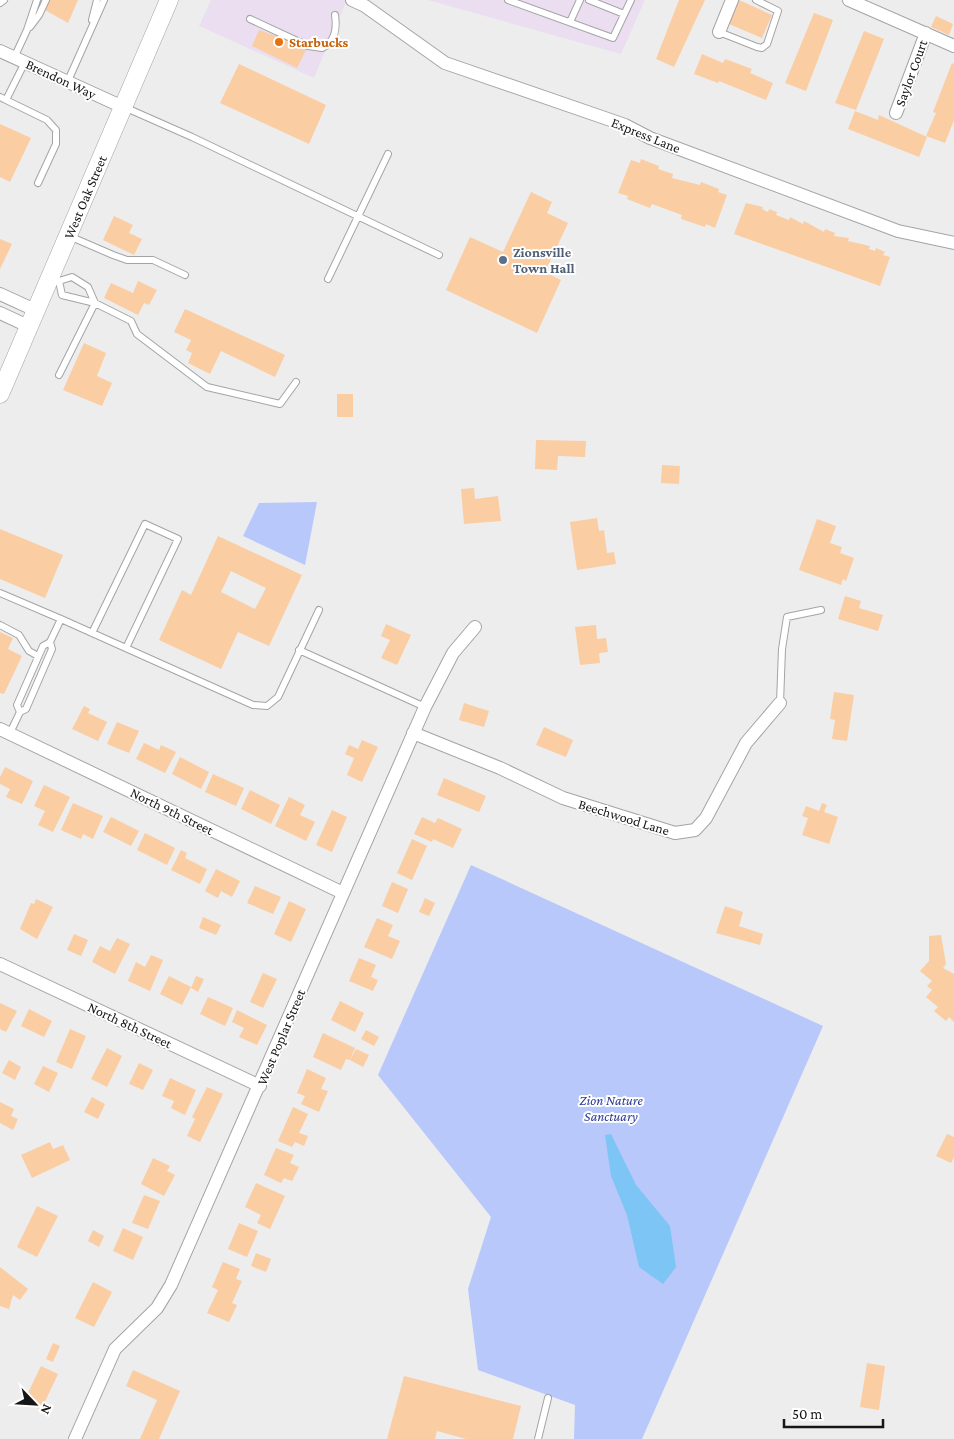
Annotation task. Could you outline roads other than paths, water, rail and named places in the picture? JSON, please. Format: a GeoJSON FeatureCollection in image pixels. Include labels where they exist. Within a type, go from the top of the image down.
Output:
{"type":"FeatureCollection","features":[{"type":"Feature","properties":{"kind":"main road","name":"West Oak Street"},"geometry":{"type":"LineString","coordinates":[[0,394],[35,310],[54,279],[68,236],[169,0]]}},
{"type":"Feature","properties":{"kind":"street","name":"Express Lane"},"geometry":{"type":"LineString","coordinates":[[352,0],[365,6],[445,63],[625,125],[650,138],[898,231],[954,243]]}},
{"type":"Feature","properties":{"kind":"street"},"geometry":{"type":"LineString","coordinates":[[719,32],[732,0]]}},
{"type":"Feature","properties":{"kind":"street"},"geometry":{"type":"LineString","coordinates":[[849,0],[954,46]]}},
{"type":"Feature","properties":{"kind":"street","name":"Saylor Court"},"geometry":{"type":"LineString","coordinates":[[896,114],[926,33]]}},
{"type":"Feature","properties":{"kind":"street","name":"Brendon Way"},"geometry":{"type":"LineString","coordinates":[[0,52],[123,107]]}},
{"type":"Feature","properties":{"kind":"street"},"geometry":{"type":"LineString","coordinates":[[0,294],[35,310]]}},
{"type":"Feature","properties":{"kind":"street"},"geometry":{"type":"LineString","coordinates":[[0,313],[28,326]]}},
{"type":"Feature","properties":{"kind":"street","name":"West Poplar Street"},"geometry":{"type":"LineString","coordinates":[[75,1439],[115,1349],[157,1308],[171,1285],[425,707],[453,654],[475,627]]}},
{"type":"Feature","properties":{"kind":"street","name":"Beechwood Lane"},"geometry":{"type":"LineString","coordinates":[[413,733],[500,768],[563,798],[675,833],[695,830],[706,818],[746,743],[780,702]]}},
{"type":"Feature","properties":{"kind":"street","name":"North 9th Street"},"geometry":{"type":"LineString","coordinates":[[5,731],[343,894]]}},
{"type":"Feature","properties":{"kind":"street","name":"North 8th Street"},"geometry":{"type":"LineString","coordinates":[[0,964],[260,1086]]}},
{"type":"Feature","properties":{"kind":"lane"},"geometry":{"type":"LineString","coordinates":[[0,3],[4,0]]}},
{"type":"Feature","properties":{"kind":"lane"},"geometry":{"type":"LineString","coordinates":[[38,0],[27,30],[20,60],[3,99],[48,120],[56,130],[56,144],[38,183]]}},
{"type":"Feature","properties":{"kind":"lane"},"geometry":{"type":"LineString","coordinates":[[27,30],[39,15],[46,0]]}},
{"type":"Feature","properties":{"kind":"lane"},"geometry":{"type":"LineString","coordinates":[[508,0],[613,38],[631,0]]}},
{"type":"Feature","properties":{"kind":"lane"},"geometry":{"type":"LineString","coordinates":[[570,22],[580,0]]}},
{"type":"Feature","properties":{"kind":"lane"},"geometry":{"type":"LineString","coordinates":[[589,0],[624,14]]}},
{"type":"Feature","properties":{"kind":"lane"},"geometry":{"type":"LineString","coordinates":[[719,32],[762,48],[766,44],[778,11],[756,0]]}},
{"type":"Feature","properties":{"kind":"lane"},"geometry":{"type":"LineString","coordinates":[[67,83],[102,1]]}},
{"type":"Feature","properties":{"kind":"lane"},"geometry":{"type":"LineString","coordinates":[[250,19],[308,46],[322,48],[331,40],[337,27],[335,15]]}},
{"type":"Feature","properties":{"kind":"lane"},"geometry":{"type":"LineString","coordinates":[[123,107],[190,136],[439,255]]}},
{"type":"Feature","properties":{"kind":"lane"},"geometry":{"type":"LineString","coordinates":[[328,279],[388,154]]}},
{"type":"Feature","properties":{"kind":"lane"},"geometry":{"type":"LineString","coordinates":[[68,236],[128,260],[153,260],[185,274]]}},
{"type":"Feature","properties":{"kind":"lane"},"geometry":{"type":"LineString","coordinates":[[95,303],[88,287],[72,277],[54,279],[62,295],[95,303],[131,321],[137,334],[206,387],[280,404],[296,382]]}},
{"type":"Feature","properties":{"kind":"lane"},"geometry":{"type":"LineString","coordinates":[[59,375],[95,303]]}},
{"type":"Feature","properties":{"kind":"lane"},"geometry":{"type":"LineString","coordinates":[[92,633],[145,524],[178,539],[126,648]]}},
{"type":"Feature","properties":{"kind":"lane"},"geometry":{"type":"LineString","coordinates":[[0,594],[61,619],[253,705],[267,706],[278,697],[318,610]]}},
{"type":"Feature","properties":{"kind":"lane"},"geometry":{"type":"LineString","coordinates":[[780,702],[782,649],[787,618],[821,610]]}},
{"type":"Feature","properties":{"kind":"lane"},"geometry":{"type":"LineString","coordinates":[[20,712],[17,704],[38,656],[43,646],[50,642],[61,619]]}},
{"type":"Feature","properties":{"kind":"lane"},"geometry":{"type":"LineString","coordinates":[[0,625],[19,635],[29,651],[38,656]]}},
{"type":"Feature","properties":{"kind":"lane"},"geometry":{"type":"LineString","coordinates":[[5,731],[20,712],[26,709],[52,649],[50,642]]}},
{"type":"Feature","properties":{"kind":"lane"},"geometry":{"type":"LineString","coordinates":[[299,650],[425,707]]}},
{"type":"Feature","properties":{"kind":"lane"},"geometry":{"type":"LineString","coordinates":[[538,1439],[548,1398]]}},
{"type":"Feature","properties":{"kind":"place","name":"Starbucks"},"geometry":{"type":"Point","coordinates":[279,42]}},
{"type":"Feature","properties":{"kind":"place","name":"Zionsville Town Hall"},"geometry":{"type":"Point","coordinates":[503,260]}},
{"type":"Feature","properties":{"kind":"park label","name":"Zion Nature Sanctuary"},"geometry":{"type":"Point","coordinates":[611,1108]}}]}
